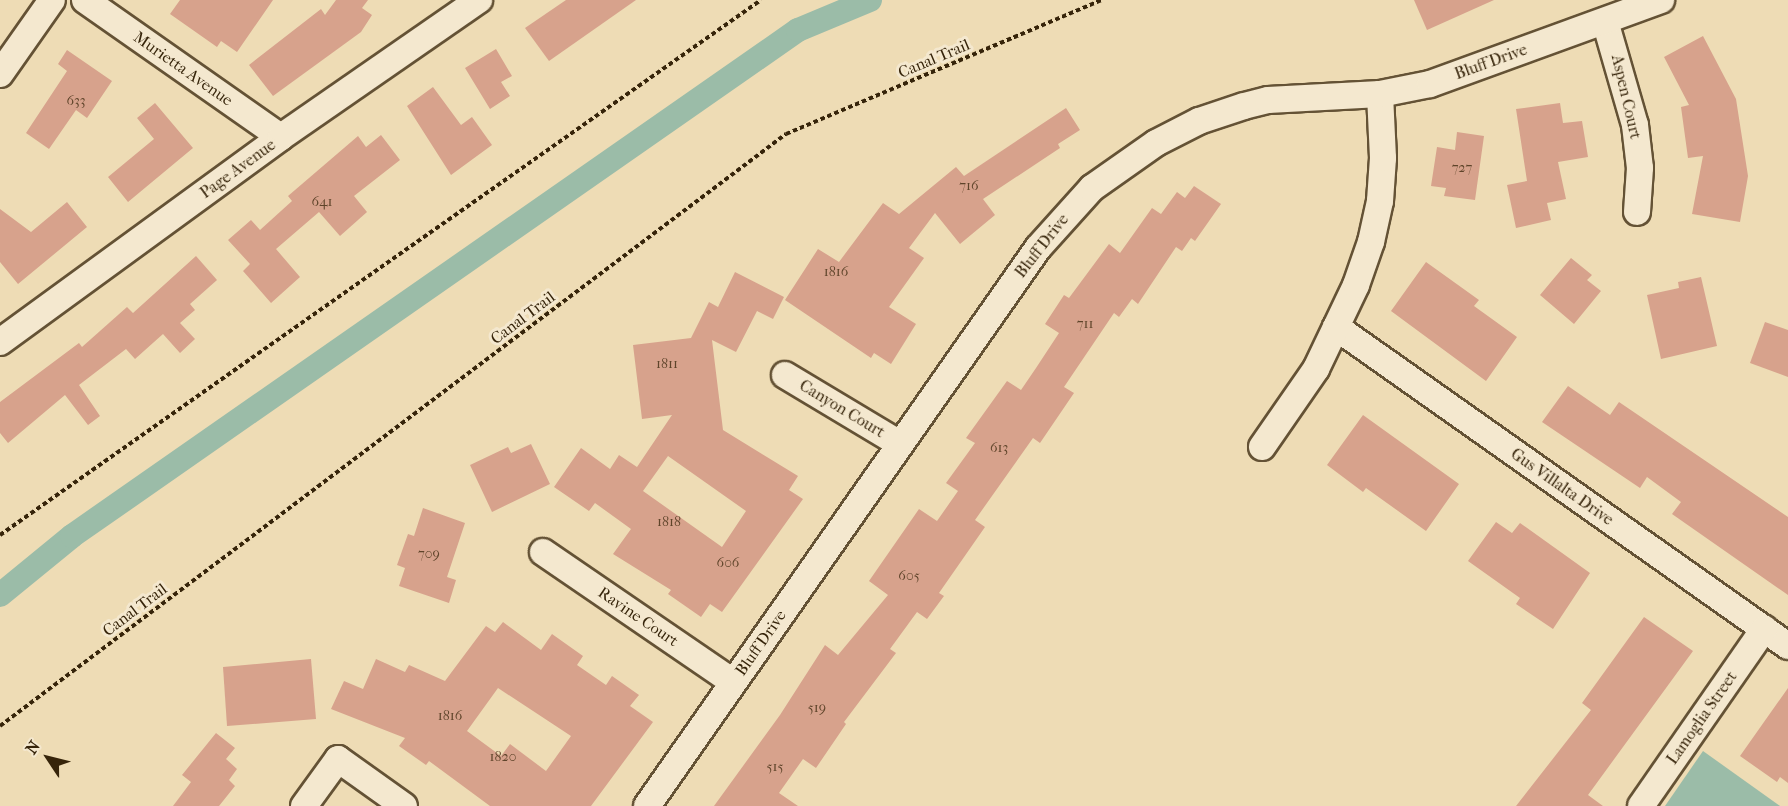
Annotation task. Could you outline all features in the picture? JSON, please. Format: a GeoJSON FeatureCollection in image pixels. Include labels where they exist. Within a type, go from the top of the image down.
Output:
{"type":"FeatureCollection","features":[{"type":"Feature","properties":{"kind":"street"},"geometry":{"type":"LineString","coordinates":[[0,74],[52,0]]}},
{"type":"Feature","properties":{"kind":"street","name":"Murietta Avenue"},"geometry":{"type":"LineString","coordinates":[[85,0],[281,137]]}},
{"type":"Feature","properties":{"kind":"street","name":"Page Avenue"},"geometry":{"type":"LineString","coordinates":[[0,342],[281,137],[479,0]]}},
{"type":"Feature","properties":{"kind":"street","name":"Bluff Drive"},"geometry":{"type":"LineString","coordinates":[[647,806],[1038,248],[1061,219],[1108,176],[1156,143],[1199,122],[1244,106],[1268,100],[1380,94],[1430,84],[1661,0]]}},
{"type":"Feature","properties":{"kind":"street","name":"Aspen Court"},"geometry":{"type":"LineString","coordinates":[[1605,21],[1635,125],[1640,168],[1637,212]]}},
{"type":"Feature","properties":{"kind":"street"},"geometry":{"type":"LineString","coordinates":[[1262,447],[1316,369],[1356,285],[1380,201],[1383,158],[1380,94]]}},
{"type":"Feature","properties":{"kind":"street","name":"Gus Villalta Drive"},"geometry":{"type":"LineString","coordinates":[[1336,327],[1788,646]]}},
{"type":"Feature","properties":{"kind":"street","name":"Canyon Court"},"geometry":{"type":"LineString","coordinates":[[785,375],[900,444]]}},
{"type":"Feature","properties":{"kind":"street","name":"Ravine Court"},"geometry":{"type":"LineString","coordinates":[[543,552],[733,682]]}},
{"type":"Feature","properties":{"kind":"street","name":"Lamoglia Street"},"geometry":{"type":"LineString","coordinates":[[1641,806],[1764,629]]}},
{"type":"Feature","properties":{"kind":"street"},"geometry":{"type":"LineString","coordinates":[[304,806],[338,759],[404,806]]}},
{"type":"Feature","properties":{"kind":"path"},"geometry":{"type":"LineString","coordinates":[[0,535],[761,0]]}},
{"type":"Feature","properties":{"kind":"path","name":"Canal Trail"},"geometry":{"type":"LineString","coordinates":[[0,726],[786,135],[1101,0]]}},
{"type":"Feature","properties":{"kind":"shaded area"},"geometry":{"type":"Polygon","coordinates":[[[1703,751],[1780,806],[1665,806],[1703,751]]]}},
{"type":"Feature","properties":{"kind":"building"},"geometry":{"type":"Polygon","coordinates":[[[180,0],[273,0],[237,52],[221,41],[217,47],[170,14],[180,0]]]}},
{"type":"Feature","properties":{"kind":"building"},"geometry":{"type":"Polygon","coordinates":[[[336,0],[368,0],[362,8],[372,15],[361,32],[273,96],[249,65],[321,9],[325,15],[336,0]]]}},
{"type":"Feature","properties":{"kind":"building"},"geometry":{"type":"Polygon","coordinates":[[[566,0],[636,0],[549,61],[525,28],[566,0]]]}},
{"type":"Feature","properties":{"kind":"building"},"geometry":{"type":"Polygon","coordinates":[[[1414,0],[1494,0],[1427,30],[1414,0]]]}},
{"type":"Feature","properties":{"kind":"building"},"geometry":{"type":"Polygon","coordinates":[[[1703,36],[1736,99],[1748,176],[1740,222],[1692,214],[1703,156],[1688,158],[1681,107],[1689,105],[1664,57],[1703,36]]]}},
{"type":"Feature","properties":{"kind":"building"},"geometry":{"type":"Polygon","coordinates":[[[496,49],[512,76],[501,82],[510,96],[490,109],[465,68],[496,49]]]}},
{"type":"Feature","properties":{"kind":"building"},"geometry":{"type":"Polygon","coordinates":[[[67,50],[112,81],[87,118],[76,110],[49,149],[26,133],[67,71],[58,64],[67,50]]]}},
{"type":"Feature","properties":{"kind":"building"},"geometry":{"type":"Polygon","coordinates":[[[433,87],[461,125],[472,117],[492,145],[451,175],[407,106],[433,87]]]}},
{"type":"Feature","properties":{"kind":"building"},"geometry":{"type":"Polygon","coordinates":[[[155,103],[193,148],[128,202],[108,177],[154,139],[137,118],[155,103]]]}},
{"type":"Feature","properties":{"kind":"building"},"geometry":{"type":"Polygon","coordinates":[[[1560,103],[1563,123],[1582,121],[1588,157],[1558,162],[1566,199],[1547,203],[1551,220],[1516,228],[1507,185],[1527,181],[1516,109],[1560,103]]]}},
{"type":"Feature","properties":{"kind":"building"},"geometry":{"type":"Polygon","coordinates":[[[1066,108],[1080,130],[1058,144],[1060,148],[983,199],[995,215],[960,244],[935,213],[909,248],[924,258],[889,307],[916,324],[891,364],[874,353],[871,358],[785,300],[818,249],[839,262],[883,203],[899,214],[956,167],[964,176],[1066,108]]]}},
{"type":"Feature","properties":{"kind":"building"},"geometry":{"type":"Polygon","coordinates":[[[1457,132],[1484,136],[1475,200],[1444,196],[1446,188],[1431,186],[1437,147],[1455,150],[1457,132]]]}},
{"type":"Feature","properties":{"kind":"building"},"geometry":{"type":"Polygon","coordinates":[[[381,135],[400,160],[354,196],[367,212],[340,236],[319,212],[276,249],[300,277],[271,303],[243,271],[250,264],[228,240],[251,220],[260,230],[292,201],[288,196],[358,136],[366,147],[381,135]]]}},
{"type":"Feature","properties":{"kind":"building"},"geometry":{"type":"Polygon","coordinates":[[[1194,186],[1221,204],[1195,241],[1191,238],[1182,251],[1176,247],[1138,304],[1132,299],[1119,317],[1114,313],[1064,387],[1074,393],[1040,443],[1033,438],[975,520],[985,527],[939,593],[944,596],[927,619],[917,612],[890,649],[896,653],[844,722],[846,724],[816,768],[803,759],[779,793],[798,806],[714,806],[780,715],[825,645],[838,655],[888,595],[869,581],[919,509],[937,521],[958,491],[946,483],[975,443],[966,438],[1007,381],[1021,390],[1059,333],[1045,324],[1064,295],[1069,298],[1109,244],[1120,253],[1152,208],[1161,214],[1177,192],[1185,198],[1194,186]]]}},
{"type":"Feature","properties":{"kind":"building"},"geometry":{"type":"Polygon","coordinates":[[[67,202],[87,227],[18,284],[0,262],[0,209],[31,232],[67,202]]]}},
{"type":"Feature","properties":{"kind":"building"},"geometry":{"type":"Polygon","coordinates":[[[196,256],[217,280],[190,304],[195,310],[180,323],[195,339],[180,353],[163,334],[135,359],[126,349],[79,385],[100,416],[88,425],[65,395],[8,443],[0,433],[0,402],[79,343],[82,347],[127,307],[133,313],[196,256]]]}},
{"type":"Feature","properties":{"kind":"building"},"geometry":{"type":"Polygon","coordinates":[[[1571,258],[1592,275],[1587,280],[1601,291],[1574,324],[1540,295],[1571,258]]]}},
{"type":"Feature","properties":{"kind":"building"},"geometry":{"type":"Polygon","coordinates":[[[1426,262],[1479,300],[1474,306],[1517,337],[1486,381],[1391,311],[1426,262]]]}},
{"type":"Feature","properties":{"kind":"building"},"geometry":{"type":"Polygon","coordinates":[[[735,272],[784,297],[773,319],[757,311],[736,352],[712,340],[723,430],[798,476],[789,490],[803,499],[722,612],[710,604],[701,617],[668,594],[671,590],[613,554],[631,529],[595,503],[589,511],[554,487],[581,448],[610,469],[619,455],[637,467],[672,415],[642,419],[633,345],[691,338],[709,302],[718,307],[735,272]],[[668,456],[643,491],[722,547],[746,511],[668,456]]]}},
{"type":"Feature","properties":{"kind":"building"},"geometry":{"type":"Polygon","coordinates":[[[1701,277],[1717,346],[1661,359],[1647,295],[1679,288],[1678,282],[1701,277]]]}},
{"type":"Feature","properties":{"kind":"building"},"geometry":{"type":"Polygon","coordinates":[[[1765,322],[1788,330],[1788,377],[1750,363],[1765,322]]]}},
{"type":"Feature","properties":{"kind":"building"},"geometry":{"type":"Polygon","coordinates":[[[1568,386],[1610,415],[1619,402],[1788,517],[1788,595],[1672,514],[1681,502],[1647,477],[1640,488],[1542,422],[1568,386]]]}},
{"type":"Feature","properties":{"kind":"building"},"geometry":{"type":"Polygon","coordinates":[[[1363,415],[1459,484],[1426,531],[1366,488],[1363,492],[1327,465],[1363,415]]]}},
{"type":"Feature","properties":{"kind":"building"},"geometry":{"type":"Polygon","coordinates":[[[531,444],[550,484],[492,512],[470,465],[508,447],[511,453],[531,444]]]}},
{"type":"Feature","properties":{"kind":"building"},"geometry":{"type":"Polygon","coordinates":[[[423,508],[465,523],[447,577],[456,580],[449,603],[399,586],[405,568],[397,565],[408,534],[414,536],[423,508]]]}},
{"type":"Feature","properties":{"kind":"building"},"geometry":{"type":"Polygon","coordinates":[[[1496,522],[1512,533],[1520,523],[1590,573],[1553,629],[1516,604],[1520,598],[1468,561],[1496,522]]]}},
{"type":"Feature","properties":{"kind":"building"},"geometry":{"type":"Polygon","coordinates":[[[1644,617],[1693,651],[1588,795],[1603,806],[1516,806],[1591,710],[1582,703],[1644,617]]]}},
{"type":"Feature","properties":{"kind":"building"},"geometry":{"type":"Polygon","coordinates":[[[503,622],[541,650],[552,634],[583,656],[577,665],[606,685],[612,676],[639,695],[630,706],[653,722],[591,806],[490,806],[429,761],[426,765],[399,746],[405,738],[331,709],[344,681],[363,689],[376,659],[405,672],[409,665],[445,681],[486,626],[495,632],[503,622]],[[498,688],[467,731],[501,756],[510,744],[546,771],[571,736],[498,688]]]}},
{"type":"Feature","properties":{"kind":"building"},"geometry":{"type":"Polygon","coordinates":[[[311,659],[316,719],[227,726],[223,667],[311,659]]]}},
{"type":"Feature","properties":{"kind":"building"},"geometry":{"type":"Polygon","coordinates":[[[1788,688],[1788,783],[1780,777],[1777,782],[1740,756],[1788,688]]]}},
{"type":"Feature","properties":{"kind":"building"},"geometry":{"type":"Polygon","coordinates":[[[216,733],[235,748],[226,759],[237,769],[229,780],[235,786],[219,806],[173,806],[191,782],[182,775],[216,733]]]}},
{"type":"Feature","properties":{"kind":"waterway"},"geometry":{"type":"LineString","coordinates":[[0,595],[72,536],[798,30],[870,0]]}}]}
